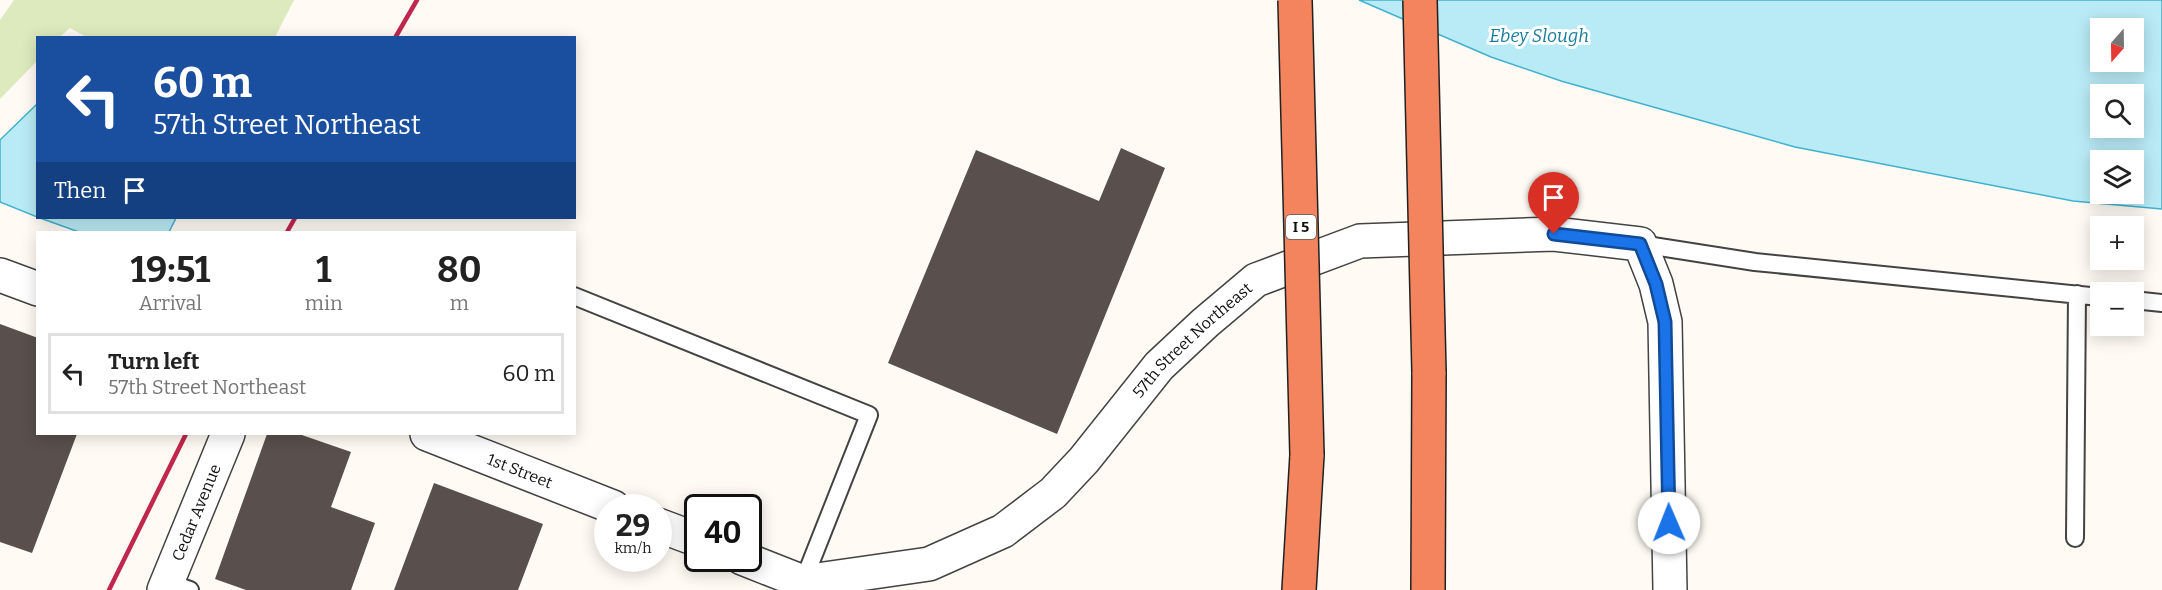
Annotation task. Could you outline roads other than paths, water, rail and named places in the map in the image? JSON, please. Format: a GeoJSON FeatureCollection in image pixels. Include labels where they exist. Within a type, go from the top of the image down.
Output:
{"type":"FeatureCollection","features":[{"type":"Feature","properties":{"kind":"highway","name":"I 5"},"geometry":{"type":"LineString","coordinates":[[1295,0],[1307,454],[1299,590]]}},
{"type":"Feature","properties":{"kind":"highway"},"geometry":{"type":"LineString","coordinates":[[1420,0],[1429,372],[1428,590]]}},
{"type":"Feature","properties":{"kind":"street","name":"57th Street Northeast"},"geometry":{"type":"LineString","coordinates":[[803,582],[929,564],[1003,531],[1053,493],[1084,460],[1159,366],[1256,280],[1360,241],[1554,234],[1640,244]]}},
{"type":"Feature","properties":{"kind":"street"},"geometry":{"type":"LineString","coordinates":[[1640,244],[1656,284],[1665,322],[1670,590]]}},
{"type":"Feature","properties":{"kind":"street"},"geometry":{"type":"LineString","coordinates":[[0,275],[36,288]]}},
{"type":"Feature","properties":{"kind":"street","name":"Cedar Avenue"},"geometry":{"type":"LineString","coordinates":[[174,587],[228,435]]}},
{"type":"Feature","properties":{"kind":"street","name":"1st Street"},"geometry":{"type":"LineString","coordinates":[[433,435],[594,499]]}},
{"type":"Feature","properties":{"kind":"street"},"geometry":{"type":"LineString","coordinates":[[762,566],[803,582]]}},
{"type":"Feature","properties":{"kind":"lane"},"geometry":{"type":"LineString","coordinates":[[1640,244],[1755,262],[2090,296]]}},
{"type":"Feature","properties":{"kind":"lane"},"geometry":{"type":"LineString","coordinates":[[2075,538],[2077,294]]}},
{"type":"Feature","properties":{"kind":"lane"},"geometry":{"type":"LineString","coordinates":[[576,297],[869,415],[803,582]]}},
{"type":"Feature","properties":{"kind":"lane"},"geometry":{"type":"LineString","coordinates":[[2144,301],[2162,303]]}},
{"type":"Feature","properties":{"kind":"water","name":"Ebey Slough"},"geometry":{"type":"Polygon","coordinates":[[[1359,0],[2162,0],[2162,209],[2106,204],[2144,204],[2144,150],[2090,150],[2090,203],[2073,201],[1795,147],[1561,81],[1491,57],[1359,0]]]}},
{"type":"Feature","properties":{"kind":"water"},"geometry":{"type":"Polygon","coordinates":[[[36,105],[36,217],[0,202],[0,140],[36,105]]]}},
{"type":"Feature","properties":{"kind":"water"},"geometry":{"type":"Polygon","coordinates":[[[43,219],[176,219],[170,231],[76,231],[43,219]]]}},
{"type":"Feature","properties":{"kind":"railway"},"geometry":{"type":"LineString","coordinates":[[396,36],[417,0]]}},
{"type":"Feature","properties":{"kind":"railway"},"geometry":{"type":"LineString","coordinates":[[288,231],[294,219]]}},
{"type":"Feature","properties":{"kind":"railway"},"geometry":{"type":"LineString","coordinates":[[109,590],[186,435]]}}]}
